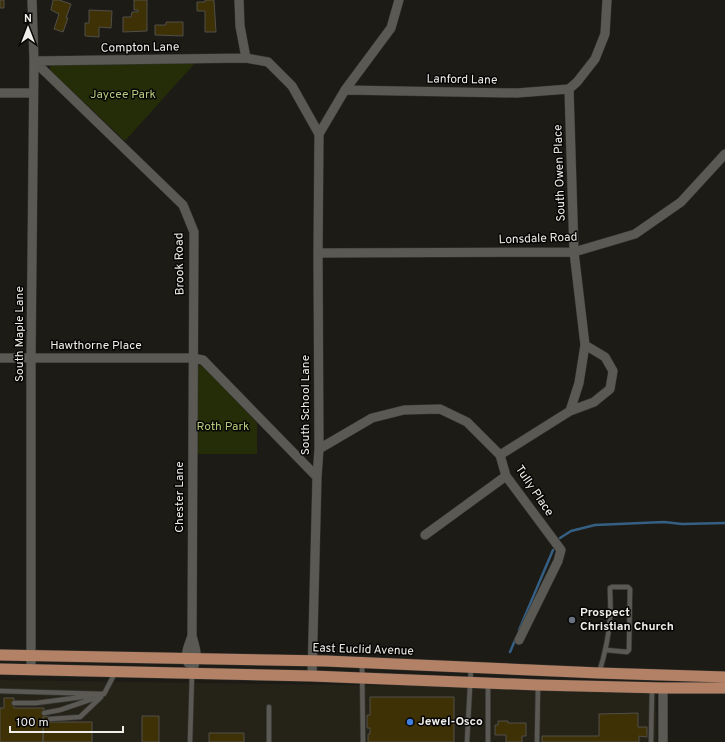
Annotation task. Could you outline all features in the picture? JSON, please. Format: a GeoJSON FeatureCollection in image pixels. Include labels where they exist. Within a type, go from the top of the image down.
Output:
{"type":"FeatureCollection","features":[{"type":"Feature","properties":{"kind":"main road","name":"East Euclid Avenue"},"geometry":{"type":"LineString","coordinates":[[0,655],[313,661],[725,677]]}},
{"type":"Feature","properties":{"kind":"main road"},"geometry":{"type":"LineString","coordinates":[[0,669],[192,672],[470,682],[538,686],[725,688]]}},
{"type":"Feature","properties":{"kind":"street","name":"South Maple Lane"},"geometry":{"type":"LineString","coordinates":[[31,669],[31,358],[34,93],[32,0]]}},
{"type":"Feature","properties":{"kind":"street"},"geometry":{"type":"LineString","coordinates":[[238,0],[240,26],[246,58]]}},
{"type":"Feature","properties":{"kind":"street"},"geometry":{"type":"LineString","coordinates":[[319,134],[345,90],[391,28],[399,0]]}},
{"type":"Feature","properties":{"kind":"street"},"geometry":{"type":"LineString","coordinates":[[569,89],[577,82],[595,59],[605,34],[607,0]]}},
{"type":"Feature","properties":{"kind":"street","name":"Compton Lane"},"geometry":{"type":"LineString","coordinates":[[34,62],[246,58],[268,62],[292,86],[319,134]]}},
{"type":"Feature","properties":{"kind":"street","name":"Brook Road"},"geometry":{"type":"LineString","coordinates":[[34,62],[183,205],[194,232],[192,358]]}},
{"type":"Feature","properties":{"kind":"street","name":"Lanford Lane"},"geometry":{"type":"LineString","coordinates":[[345,90],[517,93],[569,89]]}},
{"type":"Feature","properties":{"kind":"street","name":"South Owen Place"},"geometry":{"type":"LineString","coordinates":[[569,89],[574,252],[585,345],[579,384],[570,411]]}},
{"type":"Feature","properties":{"kind":"street"},"geometry":{"type":"LineString","coordinates":[[0,93],[34,93]]}},
{"type":"Feature","properties":{"kind":"street","name":"South School Lane"},"geometry":{"type":"LineString","coordinates":[[312,676],[319,449],[319,134]]}},
{"type":"Feature","properties":{"kind":"street","name":"Lonsdale Road"},"geometry":{"type":"LineString","coordinates":[[318,253],[574,252],[635,234],[681,202],[725,154]]}},
{"type":"Feature","properties":{"kind":"street"},"geometry":{"type":"LineString","coordinates":[[500,455],[570,411],[594,402],[610,389],[613,371],[605,357],[585,345]]}},
{"type":"Feature","properties":{"kind":"street","name":"Hawthorne Place"},"geometry":{"type":"LineString","coordinates":[[0,358],[192,358]]}},
{"type":"Feature","properties":{"kind":"street"},"geometry":{"type":"LineString","coordinates":[[192,358],[203,360],[207,363],[317,477]]}},
{"type":"Feature","properties":{"kind":"street","name":"Chester Lane"},"geometry":{"type":"LineString","coordinates":[[192,358],[192,636],[196,650],[191,659],[192,672]]}},
{"type":"Feature","properties":{"kind":"street","name":"Tully Place"},"geometry":{"type":"LineString","coordinates":[[319,449],[372,418],[404,410],[440,408],[467,422],[500,455],[506,476],[561,550],[558,561],[519,640]]}},
{"type":"Feature","properties":{"kind":"street"},"geometry":{"type":"LineString","coordinates":[[426,535],[506,476]]}},
{"type":"Feature","properties":{"kind":"street"},"geometry":{"type":"LineString","coordinates":[[658,688],[663,742]]}},
{"type":"Feature","properties":{"kind":"lane"},"geometry":{"type":"LineString","coordinates":[[599,673],[606,650],[610,616],[610,588],[628,587],[630,589],[629,650],[627,652],[606,650]]}},
{"type":"Feature","properties":{"kind":"lane"},"geometry":{"type":"LineString","coordinates":[[362,663],[363,742]]}},
{"type":"Feature","properties":{"kind":"lane"},"geometry":{"type":"LineString","coordinates":[[467,742],[471,667]]}},
{"type":"Feature","properties":{"kind":"lane"},"geometry":{"type":"LineString","coordinates":[[50,719],[80,716],[104,694],[116,670]]}},
{"type":"Feature","properties":{"kind":"lane"},"geometry":{"type":"LineString","coordinates":[[190,742],[192,672]]}},
{"type":"Feature","properties":{"kind":"lane"},"geometry":{"type":"LineString","coordinates":[[488,683],[488,742]]}},
{"type":"Feature","properties":{"kind":"lane"},"geometry":{"type":"LineString","coordinates":[[537,742],[538,686]]}},
{"type":"Feature","properties":{"kind":"lane"},"geometry":{"type":"LineString","coordinates":[[651,742],[658,688]]}},
{"type":"Feature","properties":{"kind":"lane"},"geometry":{"type":"LineString","coordinates":[[0,691],[104,694]]}},
{"type":"Feature","properties":{"kind":"lane"},"geometry":{"type":"LineString","coordinates":[[14,704],[36,703],[104,694]]}},
{"type":"Feature","properties":{"kind":"lane"},"geometry":{"type":"LineString","coordinates":[[44,713],[60,710],[104,694]]}},
{"type":"Feature","properties":{"kind":"lane"},"geometry":{"type":"LineString","coordinates":[[269,707],[269,742]]}},
{"type":"Feature","properties":{"kind":"shaded area"},"geometry":{"type":"Polygon","coordinates":[[[0,680],[482,687],[656,693],[657,742],[0,742],[0,680]]]}},
{"type":"Feature","properties":{"kind":"green space","name":"Jaycee Park"},"geometry":{"type":"Polygon","coordinates":[[[53,63],[195,63],[125,141],[50,70],[53,63]]]}},
{"type":"Feature","properties":{"kind":"green space","name":"Roth Park"},"geometry":{"type":"Polygon","coordinates":[[[201,364],[257,423],[257,454],[195,454],[197,367],[201,364]]]}},
{"type":"Feature","properties":{"kind":"building"},"geometry":{"type":"Polygon","coordinates":[[[0,0],[4,0],[4,8],[0,8],[0,0]]]}},
{"type":"Feature","properties":{"kind":"building"},"geometry":{"type":"Polygon","coordinates":[[[53,0],[59,0],[71,4],[63,32],[54,29],[59,14],[51,10],[53,0]]]}},
{"type":"Feature","properties":{"kind":"building"},"geometry":{"type":"Polygon","coordinates":[[[134,0],[147,0],[147,31],[123,32],[123,17],[131,17],[132,12],[138,12],[138,10],[134,10],[134,0]]]}},
{"type":"Feature","properties":{"kind":"building"},"geometry":{"type":"Polygon","coordinates":[[[205,0],[214,0],[216,32],[205,32],[205,11],[197,11],[197,2],[205,2],[205,0]]]}},
{"type":"Feature","properties":{"kind":"building"},"geometry":{"type":"Polygon","coordinates":[[[89,10],[112,11],[111,28],[99,27],[99,37],[85,36],[85,23],[89,23],[89,10]]]}},
{"type":"Feature","properties":{"kind":"building"},"geometry":{"type":"Polygon","coordinates":[[[166,22],[183,22],[183,36],[155,35],[155,25],[166,25],[166,22]]]}},
{"type":"Feature","properties":{"kind":"building","name":"Jewel-Osco"},"geometry":{"type":"Polygon","coordinates":[[[370,697],[454,697],[454,742],[368,742],[370,728],[367,728],[367,715],[370,715],[370,697]]]}},
{"type":"Feature","properties":{"kind":"building"},"geometry":{"type":"Polygon","coordinates":[[[4,698],[14,698],[14,708],[44,708],[43,742],[0,742],[0,708],[4,708],[4,698]]]}},
{"type":"Feature","properties":{"kind":"building"},"geometry":{"type":"Polygon","coordinates":[[[638,713],[638,727],[647,727],[647,737],[639,736],[639,742],[542,742],[542,736],[599,736],[599,714],[638,713]]]}},
{"type":"Feature","properties":{"kind":"building"},"geometry":{"type":"Polygon","coordinates":[[[49,716],[50,722],[92,722],[92,742],[43,742],[43,717],[49,716]]]}},
{"type":"Feature","properties":{"kind":"building"},"geometry":{"type":"Polygon","coordinates":[[[142,716],[159,716],[159,742],[142,742],[142,716]]]}},
{"type":"Feature","properties":{"kind":"building"},"geometry":{"type":"Polygon","coordinates":[[[498,721],[508,721],[508,723],[526,723],[526,736],[522,736],[522,742],[506,742],[506,735],[495,735],[495,725],[498,725],[498,721]]]}},
{"type":"Feature","properties":{"kind":"building"},"geometry":{"type":"Polygon","coordinates":[[[209,733],[244,733],[244,742],[209,742],[209,733]]]}},
{"type":"Feature","properties":{"kind":"waterway"},"geometry":{"type":"LineString","coordinates":[[560,538],[571,531],[595,525],[664,522],[682,524],[725,523]]}},
{"type":"Feature","properties":{"kind":"waterway"},"geometry":{"type":"LineString","coordinates":[[519,630],[553,550]]}},
{"type":"Feature","properties":{"kind":"waterway"},"geometry":{"type":"LineString","coordinates":[[510,652],[516,638]]}},
{"type":"Feature","properties":{"kind":"place","name":"Prospect Christian Church"},"geometry":{"type":"Point","coordinates":[572,620]}},
{"type":"Feature","properties":{"kind":"place","name":"Jewel-Osco"},"geometry":{"type":"Point","coordinates":[410,722]}}]}
